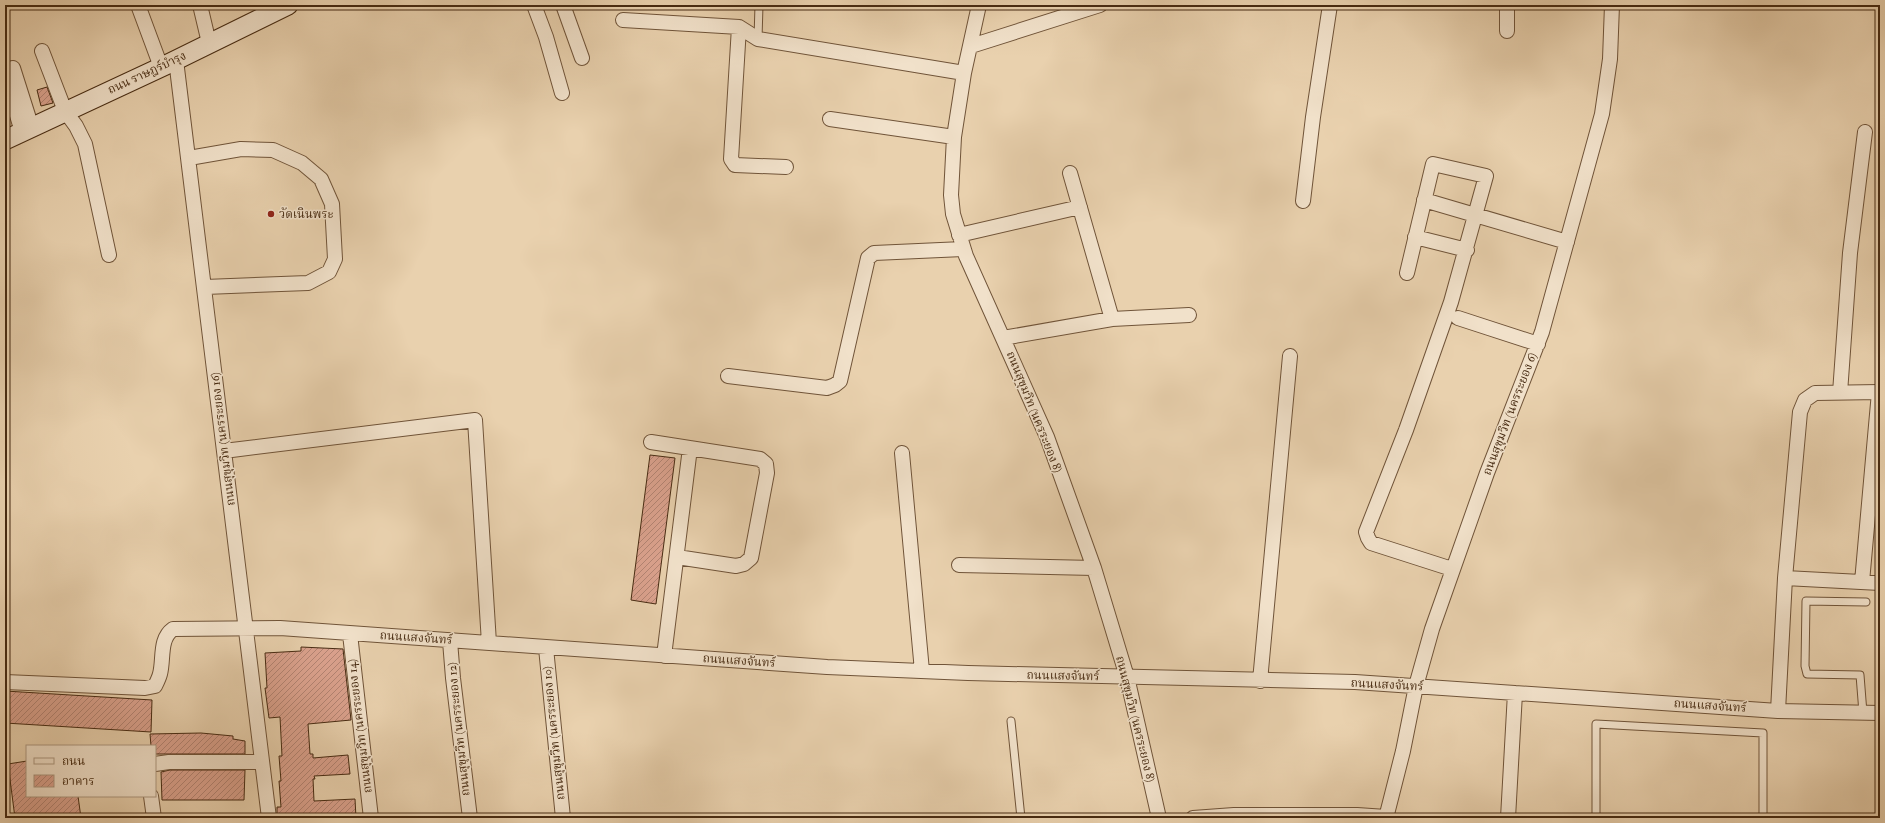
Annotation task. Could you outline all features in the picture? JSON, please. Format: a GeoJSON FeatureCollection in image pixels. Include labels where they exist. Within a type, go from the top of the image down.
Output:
{"type":"FeatureCollection","features":[{"type":"Feature","properties":{"kind":"street","name":"ถนนสุขุมวิท (นครระยอง 16)"},"geometry":{"type":"LineString","coordinates":[[138,5],[169,63],[189,158],[269,818]]}},
{"type":"Feature","properties":{"kind":"street"},"geometry":{"type":"LineString","coordinates":[[200,5],[209,43]]}},
{"type":"Feature","properties":{"kind":"street","name":"ถนน ราษฎร์บำรุง"},"geometry":{"type":"LineString","coordinates":[[20,133],[288,5]]}},
{"type":"Feature","properties":{"kind":"street"},"geometry":{"type":"LineString","coordinates":[[534,5],[546,37],[562,93]]}},
{"type":"Feature","properties":{"kind":"street"},"geometry":{"type":"LineString","coordinates":[[563,5],[582,58]]}},
{"type":"Feature","properties":{"kind":"street","name":"ถนนสุขุมวิท (นครระยอง 8)"},"geometry":{"type":"LineString","coordinates":[[979,5],[964,73],[954,137],[951,194],[953,214],[964,249],[1047,437],[1094,568],[1127,677],[1159,818]]}},
{"type":"Feature","properties":{"kind":"street"},"geometry":{"type":"LineString","coordinates":[[971,46],[1100,5]]}},
{"type":"Feature","properties":{"kind":"street"},"geometry":{"type":"LineString","coordinates":[[1303,201],[1313,117],[1330,5]]}},
{"type":"Feature","properties":{"kind":"street"},"geometry":{"type":"LineString","coordinates":[[1507,5],[1507,31]]}},
{"type":"Feature","properties":{"kind":"street","name":"ถนนสุขุมวิท (นครระยอง 6)"},"geometry":{"type":"LineString","coordinates":[[1386,817],[1403,751],[1416,686],[1432,629],[1487,473],[1538,344],[1567,242],[1602,114],[1610,59],[1612,5]]}},
{"type":"Feature","properties":{"kind":"street"},"geometry":{"type":"LineString","coordinates":[[623,20],[739,27],[758,39],[964,73]]}},
{"type":"Feature","properties":{"kind":"street"},"geometry":{"type":"LineString","coordinates":[[739,27],[731,159],[735,165],[786,167]]}},
{"type":"Feature","properties":{"kind":"street"},"geometry":{"type":"LineString","coordinates":[[42,51],[65,111],[76,126],[85,144],[109,255]]}},
{"type":"Feature","properties":{"kind":"street"},"geometry":{"type":"LineString","coordinates":[[9,71],[20,133]]}},
{"type":"Feature","properties":{"kind":"street"},"geometry":{"type":"LineString","coordinates":[[830,119],[954,137]]}},
{"type":"Feature","properties":{"kind":"street"},"geometry":{"type":"LineString","coordinates":[[1840,393],[1850,253],[1865,132]]}},
{"type":"Feature","properties":{"kind":"street"},"geometry":{"type":"LineString","coordinates":[[189,158],[241,149],[273,150],[302,163],[321,179],[332,204],[335,259],[330,272],[308,283],[205,287]]}},
{"type":"Feature","properties":{"kind":"street"},"geometry":{"type":"LineString","coordinates":[[1407,273],[1433,164],[1486,176],[1452,302],[1366,532],[1371,542],[1452,569]]}},
{"type":"Feature","properties":{"kind":"street"},"geometry":{"type":"LineString","coordinates":[[1070,173],[1112,319]]}},
{"type":"Feature","properties":{"kind":"street"},"geometry":{"type":"LineString","coordinates":[[1424,200],[1567,242]]}},
{"type":"Feature","properties":{"kind":"street"},"geometry":{"type":"LineString","coordinates":[[959,235],[1080,207]]}},
{"type":"Feature","properties":{"kind":"street"},"geometry":{"type":"LineString","coordinates":[[1416,237],[1467,250]]}},
{"type":"Feature","properties":{"kind":"street"},"geometry":{"type":"LineString","coordinates":[[728,376],[827,388],[835,386],[840,381],[868,258],[874,253],[964,249]]}},
{"type":"Feature","properties":{"kind":"street"},"geometry":{"type":"LineString","coordinates":[[1003,338],[1112,319],[1189,315]]}},
{"type":"Feature","properties":{"kind":"street"},"geometry":{"type":"LineString","coordinates":[[1458,318],[1538,344]]}},
{"type":"Feature","properties":{"kind":"street"},"geometry":{"type":"LineString","coordinates":[[1260,681],[1290,356]]}},
{"type":"Feature","properties":{"kind":"street"},"geometry":{"type":"LineString","coordinates":[[1778,711],[1785,578],[1800,412],[1805,400],[1815,393],[1879,392],[1862,582]]}},
{"type":"Feature","properties":{"kind":"street"},"geometry":{"type":"LineString","coordinates":[[224,451],[475,420],[489,644]]}},
{"type":"Feature","properties":{"kind":"street"},"geometry":{"type":"LineString","coordinates":[[651,442],[760,459],[766,464],[767,473],[751,558],[744,564],[736,566],[677,557]]}},
{"type":"Feature","properties":{"kind":"street"},"geometry":{"type":"LineString","coordinates":[[664,656],[690,448]]}},
{"type":"Feature","properties":{"kind":"street"},"geometry":{"type":"LineString","coordinates":[[902,453],[922,671]]}},
{"type":"Feature","properties":{"kind":"street"},"geometry":{"type":"LineString","coordinates":[[959,565],[1094,568]]}},
{"type":"Feature","properties":{"kind":"street"},"geometry":{"type":"LineString","coordinates":[[1785,578],[1880,582]]}},
{"type":"Feature","properties":{"kind":"street","name":"ถนนแสงจันทร์"},"geometry":{"type":"LineString","coordinates":[[5,682],[145,688],[155,686],[160,674],[164,640],[167,633],[173,629],[280,628],[664,656],[922,671],[1260,681],[1356,682],[1778,711],[1880,714]]}},
{"type":"Feature","properties":{"kind":"street","name":"ถนนสุขุมวิท (นครระยอง 14)"},"geometry":{"type":"LineString","coordinates":[[350,634],[371,818]]}},
{"type":"Feature","properties":{"kind":"street","name":"ถนนสุขุมวิท (นครระยอง 12)"},"geometry":{"type":"LineString","coordinates":[[450,641],[470,818]]}},
{"type":"Feature","properties":{"kind":"street","name":"ถนนสุขุมวิท (นครระยอง 10)"},"geometry":{"type":"LineString","coordinates":[[546,648],[563,818]]}},
{"type":"Feature","properties":{"kind":"street"},"geometry":{"type":"LineString","coordinates":[[1508,818],[1515,693]]}},
{"type":"Feature","properties":{"kind":"street"},"geometry":{"type":"LineString","coordinates":[[156,764],[169,762],[262,762]]}},
{"type":"Feature","properties":{"kind":"street"},"geometry":{"type":"LineString","coordinates":[[151,797],[154,818]]}},
{"type":"Feature","properties":{"kind":"street"},"geometry":{"type":"LineString","coordinates":[[1193,818],[1234,815],[1357,815],[1386,817]]}},
{"type":"Feature","properties":{"kind":"lane"},"geometry":{"type":"LineString","coordinates":[[758,39],[759,5]]}},
{"type":"Feature","properties":{"kind":"lane"},"geometry":{"type":"LineString","coordinates":[[1863,713],[1860,675],[1807,674],[1805,666],[1806,601],[1866,602]]}},
{"type":"Feature","properties":{"kind":"lane"},"geometry":{"type":"LineString","coordinates":[[1011,721],[1021,818]]}},
{"type":"Feature","properties":{"kind":"lane"},"geometry":{"type":"LineString","coordinates":[[1596,818],[1596,724],[1763,733],[1763,818]]}},
{"type":"Feature","properties":{"kind":"building"},"geometry":{"type":"Polygon","coordinates":[[[47,87],[53,103],[41,106],[37,90],[47,87]]]}},
{"type":"Feature","properties":{"kind":"building"},"geometry":{"type":"Polygon","coordinates":[[[650,455],[675,458],[656,604],[631,600],[650,455]]]}},
{"type":"Feature","properties":{"kind":"building"},"geometry":{"type":"Polygon","coordinates":[[[301,647],[343,649],[351,720],[308,724],[310,754],[313,754],[313,758],[348,755],[350,774],[314,776],[314,801],[355,799],[356,818],[277,818],[277,807],[281,807],[279,781],[281,781],[279,756],[282,756],[280,717],[269,718],[265,688],[267,688],[265,653],[301,651],[301,647]]]}},
{"type":"Feature","properties":{"kind":"building"},"geometry":{"type":"Polygon","coordinates":[[[5,691],[152,700],[151,732],[5,723],[5,691]]]}},
{"type":"Feature","properties":{"kind":"building"},"geometry":{"type":"Polygon","coordinates":[[[201,733],[233,736],[233,739],[245,741],[245,754],[156,754],[156,745],[151,745],[150,734],[201,733]]]}},
{"type":"Feature","properties":{"kind":"building"},"geometry":{"type":"Polygon","coordinates":[[[26,761],[26,797],[78,797],[81,818],[15,818],[8,764],[26,761]]]}},
{"type":"Feature","properties":{"kind":"building"},"geometry":{"type":"Polygon","coordinates":[[[170,770],[245,770],[244,800],[162,800],[161,772],[170,770]]]}},
{"type":"Feature","properties":{"kind":"place","name":"วัดเนินพระ"},"geometry":{"type":"Point","coordinates":[271,214]}}]}
